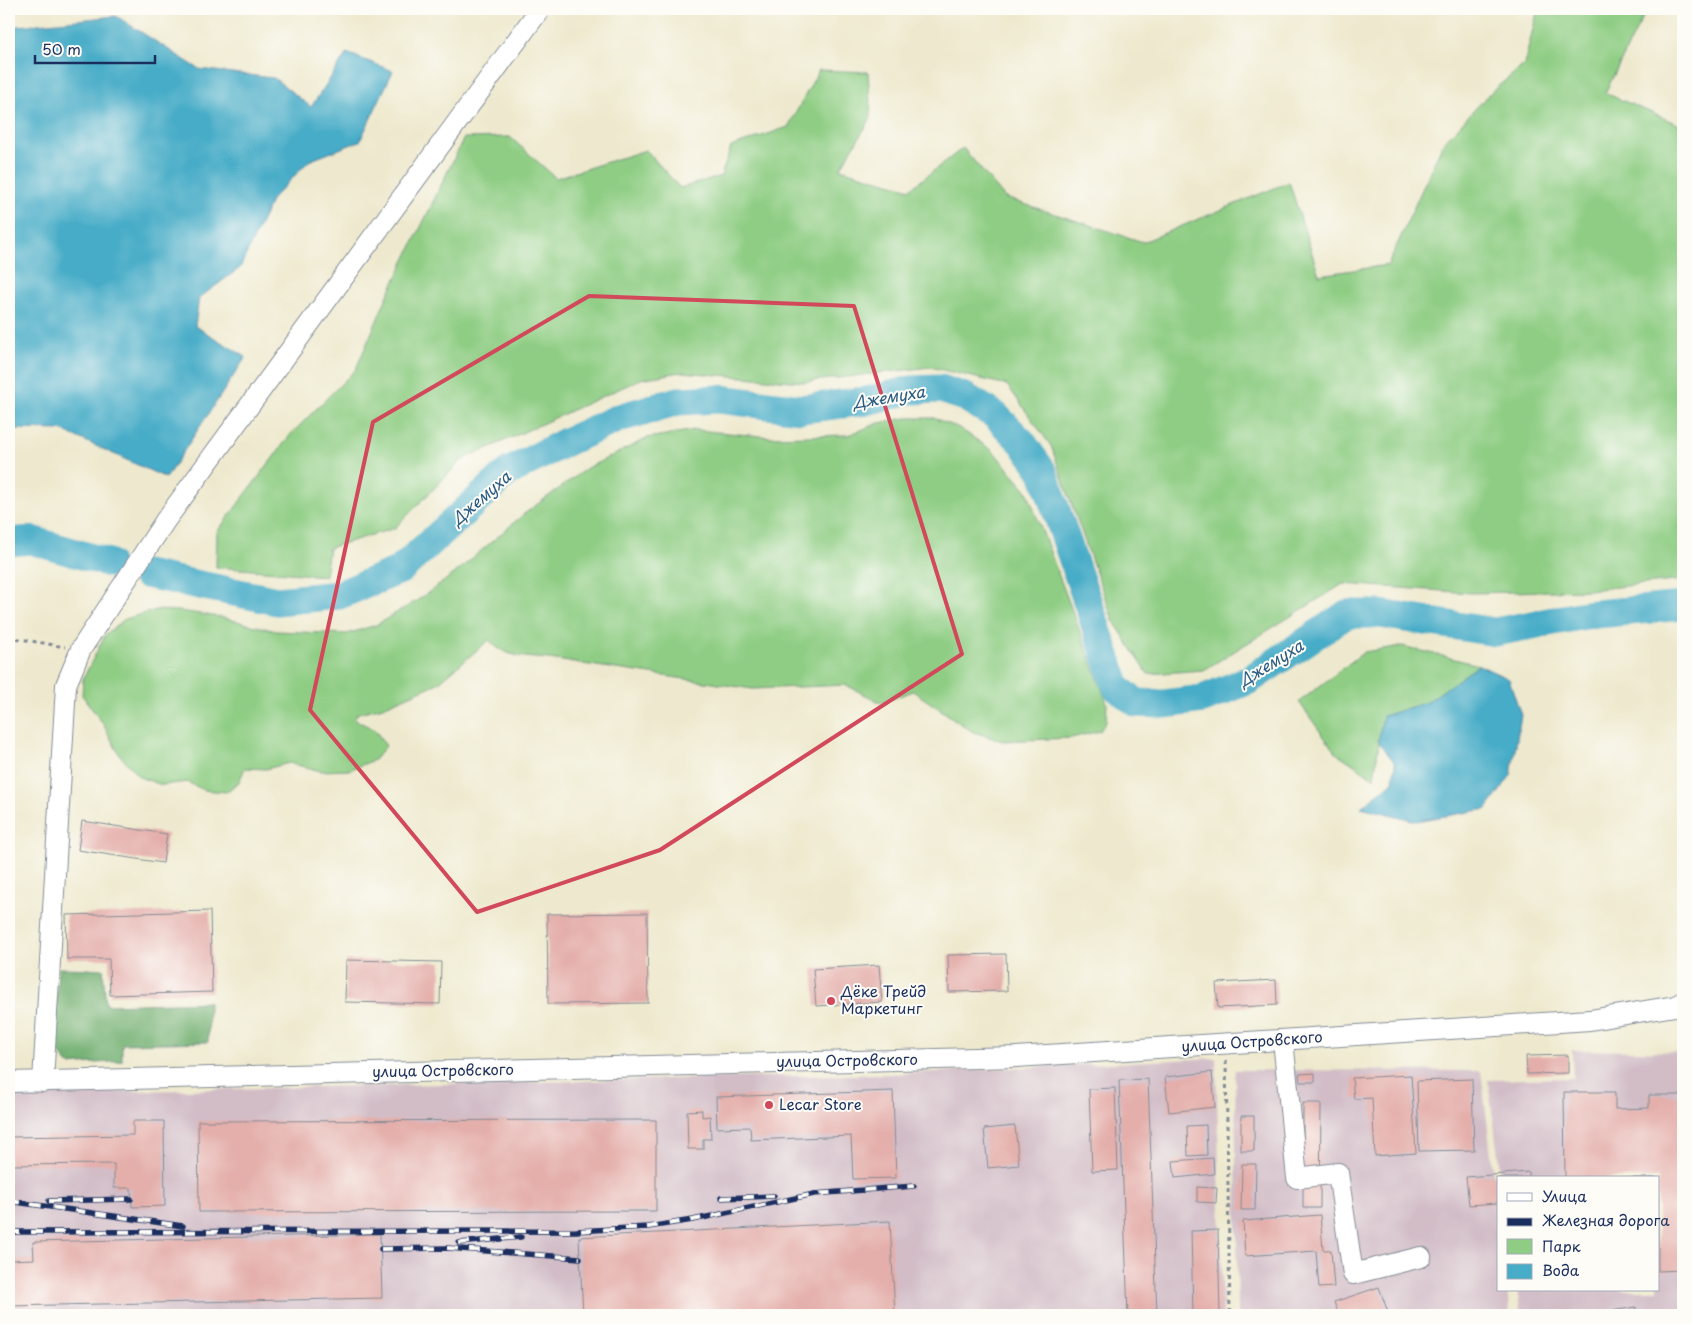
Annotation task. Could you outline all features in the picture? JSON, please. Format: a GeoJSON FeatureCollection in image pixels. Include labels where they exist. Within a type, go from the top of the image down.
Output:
{"type":"FeatureCollection","features":[{"type":"Feature","properties":{"kind":"street"},"geometry":{"type":"LineString","coordinates":[[43,1082],[66,685],[81,649],[165,521],[540,9]]}},
{"type":"Feature","properties":{"kind":"street","name":"улица Островского"},"geometry":{"type":"LineString","coordinates":[[9,1082],[1016,1057],[1590,1020],[1675,1006],[1683,1002]]}},
{"type":"Feature","properties":{"kind":"street"},"geometry":{"type":"LineString","coordinates":[[1283,1040],[1297,1178],[1338,1173],[1353,1274],[1421,1257]]}},
{"type":"Feature","properties":{"kind":"path"},"geometry":{"type":"LineString","coordinates":[[9,636],[68,647]]}},
{"type":"Feature","properties":{"kind":"path"},"geometry":{"type":"LineString","coordinates":[[1226,1044],[1230,1315]]}},
{"type":"Feature","properties":{"kind":"highlighted area"},"geometry":{"type":"Polygon","coordinates":[[[589,296],[854,306],[962,654],[660,850],[477,912],[310,710],[373,422],[589,296]]]}},
{"type":"Feature","properties":{"kind":"shaded area"},"geometry":{"type":"Polygon","coordinates":[[[1572,1050],[1683,1052],[1683,1315],[1521,1315],[1517,1292],[1660,1292],[1660,1176],[1501,1176],[1488,1080],[1573,1078],[1572,1050]]]}},
{"type":"Feature","properties":{"kind":"shaded area"},"geometry":{"type":"Polygon","coordinates":[[[1216,1058],[1223,1315],[9,1315],[9,1094],[893,1074],[1216,1058]]]}},
{"type":"Feature","properties":{"kind":"shaded area"},"geometry":{"type":"Polygon","coordinates":[[[1235,1070],[1481,1071],[1497,1205],[1497,1292],[1507,1292],[1510,1315],[1238,1315],[1235,1070]]]}},
{"type":"Feature","properties":{"kind":"green space"},"geometry":{"type":"Polygon","coordinates":[[[1538,9],[1647,9],[1605,93],[1680,125],[1683,124],[1683,580],[1588,590],[1472,593],[1343,584],[1204,670],[1148,674],[1113,620],[1051,446],[1007,385],[930,367],[804,382],[681,372],[641,379],[462,460],[395,528],[329,548],[325,576],[216,567],[217,532],[291,434],[356,369],[387,297],[464,138],[510,137],[556,178],[646,150],[680,188],[721,176],[731,147],[788,127],[819,70],[868,72],[871,118],[840,169],[910,189],[963,148],[1005,198],[1143,242],[1289,182],[1319,275],[1388,265],[1443,143],[1490,93],[1524,65],[1538,9]]]}},
{"type":"Feature","properties":{"kind":"green space"},"geometry":{"type":"Polygon","coordinates":[[[906,418],[934,418],[959,428],[993,451],[1027,491],[1107,703],[1106,721],[1100,731],[1071,738],[1003,741],[973,732],[913,691],[881,703],[846,685],[753,689],[549,659],[516,656],[495,646],[489,640],[438,683],[383,707],[358,713],[354,719],[375,730],[386,746],[374,760],[349,770],[321,771],[289,763],[266,769],[245,768],[239,782],[226,792],[204,790],[187,782],[162,785],[139,777],[119,754],[103,724],[82,695],[83,679],[105,635],[125,619],[156,610],[180,611],[220,617],[276,631],[347,634],[376,625],[418,600],[454,574],[524,514],[587,468],[648,438],[695,430],[771,437],[848,435],[879,423],[906,418]]]}},
{"type":"Feature","properties":{"kind":"green space"},"geometry":{"type":"Polygon","coordinates":[[[1402,646],[1479,665],[1427,702],[1383,716],[1374,778],[1335,752],[1299,702],[1364,652],[1402,646]]]}},
{"type":"Feature","properties":{"kind":"green space"},"geometry":{"type":"Polygon","coordinates":[[[58,968],[103,969],[106,1005],[209,1002],[208,1042],[122,1044],[122,1061],[69,1065],[54,1047],[58,968]]]}},
{"type":"Feature","properties":{"kind":"water"},"geometry":{"type":"Polygon","coordinates":[[[116,16],[199,69],[274,78],[311,107],[347,53],[393,71],[360,141],[309,161],[272,199],[240,268],[199,298],[195,326],[246,357],[166,478],[61,430],[9,429],[9,27],[116,16]]]}},
{"type":"Feature","properties":{"kind":"water"},"geometry":{"type":"Polygon","coordinates":[[[1479,665],[1509,679],[1521,715],[1511,775],[1487,809],[1416,821],[1361,807],[1393,782],[1395,763],[1378,741],[1383,716],[1427,702],[1479,665]]]}},
{"type":"Feature","properties":{"kind":"building"},"geometry":{"type":"Polygon","coordinates":[[[82,821],[167,834],[163,863],[78,850],[82,821]]]}},
{"type":"Feature","properties":{"kind":"building"},"geometry":{"type":"Polygon","coordinates":[[[210,911],[212,992],[110,995],[109,959],[67,959],[66,915],[210,911]]]}},
{"type":"Feature","properties":{"kind":"building"},"geometry":{"type":"Polygon","coordinates":[[[647,913],[648,1003],[548,1004],[547,914],[647,913]]]}},
{"type":"Feature","properties":{"kind":"building"},"geometry":{"type":"Polygon","coordinates":[[[1006,954],[1007,991],[949,992],[948,955],[1006,954]]]}},
{"type":"Feature","properties":{"kind":"building"},"geometry":{"type":"Polygon","coordinates":[[[346,960],[441,962],[440,1004],[345,1002],[346,960]]]}},
{"type":"Feature","properties":{"kind":"building"},"geometry":{"type":"Polygon","coordinates":[[[879,965],[882,1002],[816,1006],[813,969],[879,965]]]}},
{"type":"Feature","properties":{"kind":"building"},"geometry":{"type":"Polygon","coordinates":[[[1276,980],[1277,1005],[1218,1008],[1216,983],[1276,980]]]}},
{"type":"Feature","properties":{"kind":"building"},"geometry":{"type":"Polygon","coordinates":[[[1568,1055],[1568,1073],[1527,1074],[1526,1056],[1568,1055]]]}},
{"type":"Feature","properties":{"kind":"building"},"geometry":{"type":"Polygon","coordinates":[[[1212,1072],[1215,1107],[1169,1112],[1165,1077],[1212,1072]]]}},
{"type":"Feature","properties":{"kind":"building"},"geometry":{"type":"Polygon","coordinates":[[[1315,1073],[1315,1082],[1300,1082],[1299,1074],[1315,1073]]]}},
{"type":"Feature","properties":{"kind":"building"},"geometry":{"type":"Polygon","coordinates":[[[1411,1075],[1416,1153],[1375,1156],[1372,1098],[1354,1099],[1352,1078],[1411,1075]]]}},
{"type":"Feature","properties":{"kind":"building"},"geometry":{"type":"Polygon","coordinates":[[[1148,1079],[1157,1315],[1128,1315],[1119,1080],[1148,1079]]]}},
{"type":"Feature","properties":{"kind":"building"},"geometry":{"type":"Polygon","coordinates":[[[1472,1079],[1474,1150],[1419,1151],[1417,1081],[1472,1079]]]}},
{"type":"Feature","properties":{"kind":"building"},"geometry":{"type":"Polygon","coordinates":[[[1115,1088],[1118,1170],[1092,1171],[1089,1089],[1115,1088]]]}},
{"type":"Feature","properties":{"kind":"building"},"geometry":{"type":"Polygon","coordinates":[[[893,1091],[896,1178],[853,1179],[851,1136],[751,1140],[750,1127],[717,1128],[716,1097],[893,1091]]]}},
{"type":"Feature","properties":{"kind":"building"},"geometry":{"type":"Polygon","coordinates":[[[1564,1092],[1615,1092],[1615,1109],[1649,1108],[1649,1095],[1683,1095],[1683,1270],[1660,1271],[1660,1176],[1565,1176],[1564,1092]]]}},
{"type":"Feature","properties":{"kind":"building"},"geometry":{"type":"Polygon","coordinates":[[[1303,1103],[1321,1103],[1320,1208],[1303,1208],[1303,1103]]]}},
{"type":"Feature","properties":{"kind":"building"},"geometry":{"type":"Polygon","coordinates":[[[702,1110],[702,1117],[710,1116],[711,1139],[703,1139],[703,1149],[688,1149],[687,1111],[702,1110]]]}},
{"type":"Feature","properties":{"kind":"building"},"geometry":{"type":"Polygon","coordinates":[[[1241,1116],[1254,1116],[1254,1151],[1241,1151],[1241,1116]]]}},
{"type":"Feature","properties":{"kind":"building"},"geometry":{"type":"Polygon","coordinates":[[[656,1120],[656,1211],[199,1212],[198,1121],[656,1120]]]}},
{"type":"Feature","properties":{"kind":"building"},"geometry":{"type":"Polygon","coordinates":[[[133,1121],[164,1121],[165,1206],[132,1207],[131,1188],[114,1188],[114,1164],[9,1165],[9,1137],[133,1135],[133,1121]]]}},
{"type":"Feature","properties":{"kind":"building"},"geometry":{"type":"Polygon","coordinates":[[[1206,1125],[1207,1155],[1188,1156],[1187,1126],[1206,1125]]]}},
{"type":"Feature","properties":{"kind":"building"},"geometry":{"type":"Polygon","coordinates":[[[1015,1126],[1019,1165],[988,1168],[984,1129],[1015,1126]]]}},
{"type":"Feature","properties":{"kind":"building"},"geometry":{"type":"Polygon","coordinates":[[[1213,1158],[1214,1174],[1175,1178],[1173,1161],[1213,1158]]]}},
{"type":"Feature","properties":{"kind":"building"},"geometry":{"type":"Polygon","coordinates":[[[1242,1164],[1256,1164],[1255,1210],[1241,1210],[1242,1164]]]}},
{"type":"Feature","properties":{"kind":"building"},"geometry":{"type":"Polygon","coordinates":[[[1529,1172],[1529,1176],[1497,1176],[1497,1203],[1469,1205],[1466,1177],[1529,1172]]]}},
{"type":"Feature","properties":{"kind":"building"},"geometry":{"type":"Polygon","coordinates":[[[1197,1187],[1217,1188],[1216,1203],[1197,1202],[1197,1187]]]}},
{"type":"Feature","properties":{"kind":"building"},"geometry":{"type":"Polygon","coordinates":[[[1320,1215],[1323,1250],[1331,1250],[1334,1287],[1319,1288],[1316,1251],[1245,1256],[1243,1221],[1320,1215]]]}},
{"type":"Feature","properties":{"kind":"building"},"geometry":{"type":"Polygon","coordinates":[[[890,1221],[895,1315],[583,1315],[579,1237],[890,1221]]]}},
{"type":"Feature","properties":{"kind":"building"},"geometry":{"type":"Polygon","coordinates":[[[1218,1230],[1220,1315],[1193,1315],[1191,1231],[1218,1230]]]}},
{"type":"Feature","properties":{"kind":"building"},"geometry":{"type":"Polygon","coordinates":[[[380,1234],[382,1298],[9,1306],[9,1260],[34,1259],[33,1242],[380,1234]]]}},
{"type":"Feature","properties":{"kind":"building"},"geometry":{"type":"Polygon","coordinates":[[[1379,1287],[1389,1315],[1339,1315],[1334,1302],[1379,1287]]]}},
{"type":"Feature","properties":{"kind":"building"},"geometry":{"type":"Polygon","coordinates":[[[1636,1307],[1637,1315],[1592,1315],[1592,1314],[1636,1307]]]}},
{"type":"Feature","properties":{"kind":"waterway","name":"Джемуха"},"geometry":{"type":"LineString","coordinates":[[146,574],[277,601],[339,595],[400,570],[508,472],[568,441],[619,418],[678,401],[719,399],[801,409],[866,401],[911,390],[941,389],[965,397],[995,415],[1022,442],[1043,472],[1117,688],[1137,703],[1164,704],[1203,699],[1249,680],[1347,614],[1380,614],[1495,632],[1585,615],[1683,606]]}},
{"type":"Feature","properties":{"kind":"waterway","name":"Джемуха"},"geometry":{"type":"LineString","coordinates":[[9,542],[31,540],[109,563]]}},
{"type":"Feature","properties":{"kind":"railway"},"geometry":{"type":"LineString","coordinates":[[9,1232],[576,1231],[648,1227],[693,1220],[814,1194],[914,1186]]}},
{"type":"Feature","properties":{"kind":"railway"},"geometry":{"type":"LineString","coordinates":[[721,1198],[774,1196]]}},
{"type":"Feature","properties":{"kind":"railway"},"geometry":{"type":"LineString","coordinates":[[49,1201],[131,1199]]}},
{"type":"Feature","properties":{"kind":"railway"},"geometry":{"type":"LineString","coordinates":[[9,1201],[183,1226]]}},
{"type":"Feature","properties":{"kind":"railway"},"geometry":{"type":"LineString","coordinates":[[459,1243],[521,1237]]}},
{"type":"Feature","properties":{"kind":"railway"},"geometry":{"type":"LineString","coordinates":[[381,1249],[447,1248],[580,1258]]}},
{"type":"Feature","properties":{"kind":"place","name":"Дёке Трейд Маркетинг"},"geometry":{"type":"Point","coordinates":[831,1001]}},
{"type":"Feature","properties":{"kind":"place","name":"Lecar Store"},"geometry":{"type":"Point","coordinates":[769,1105]}}]}
